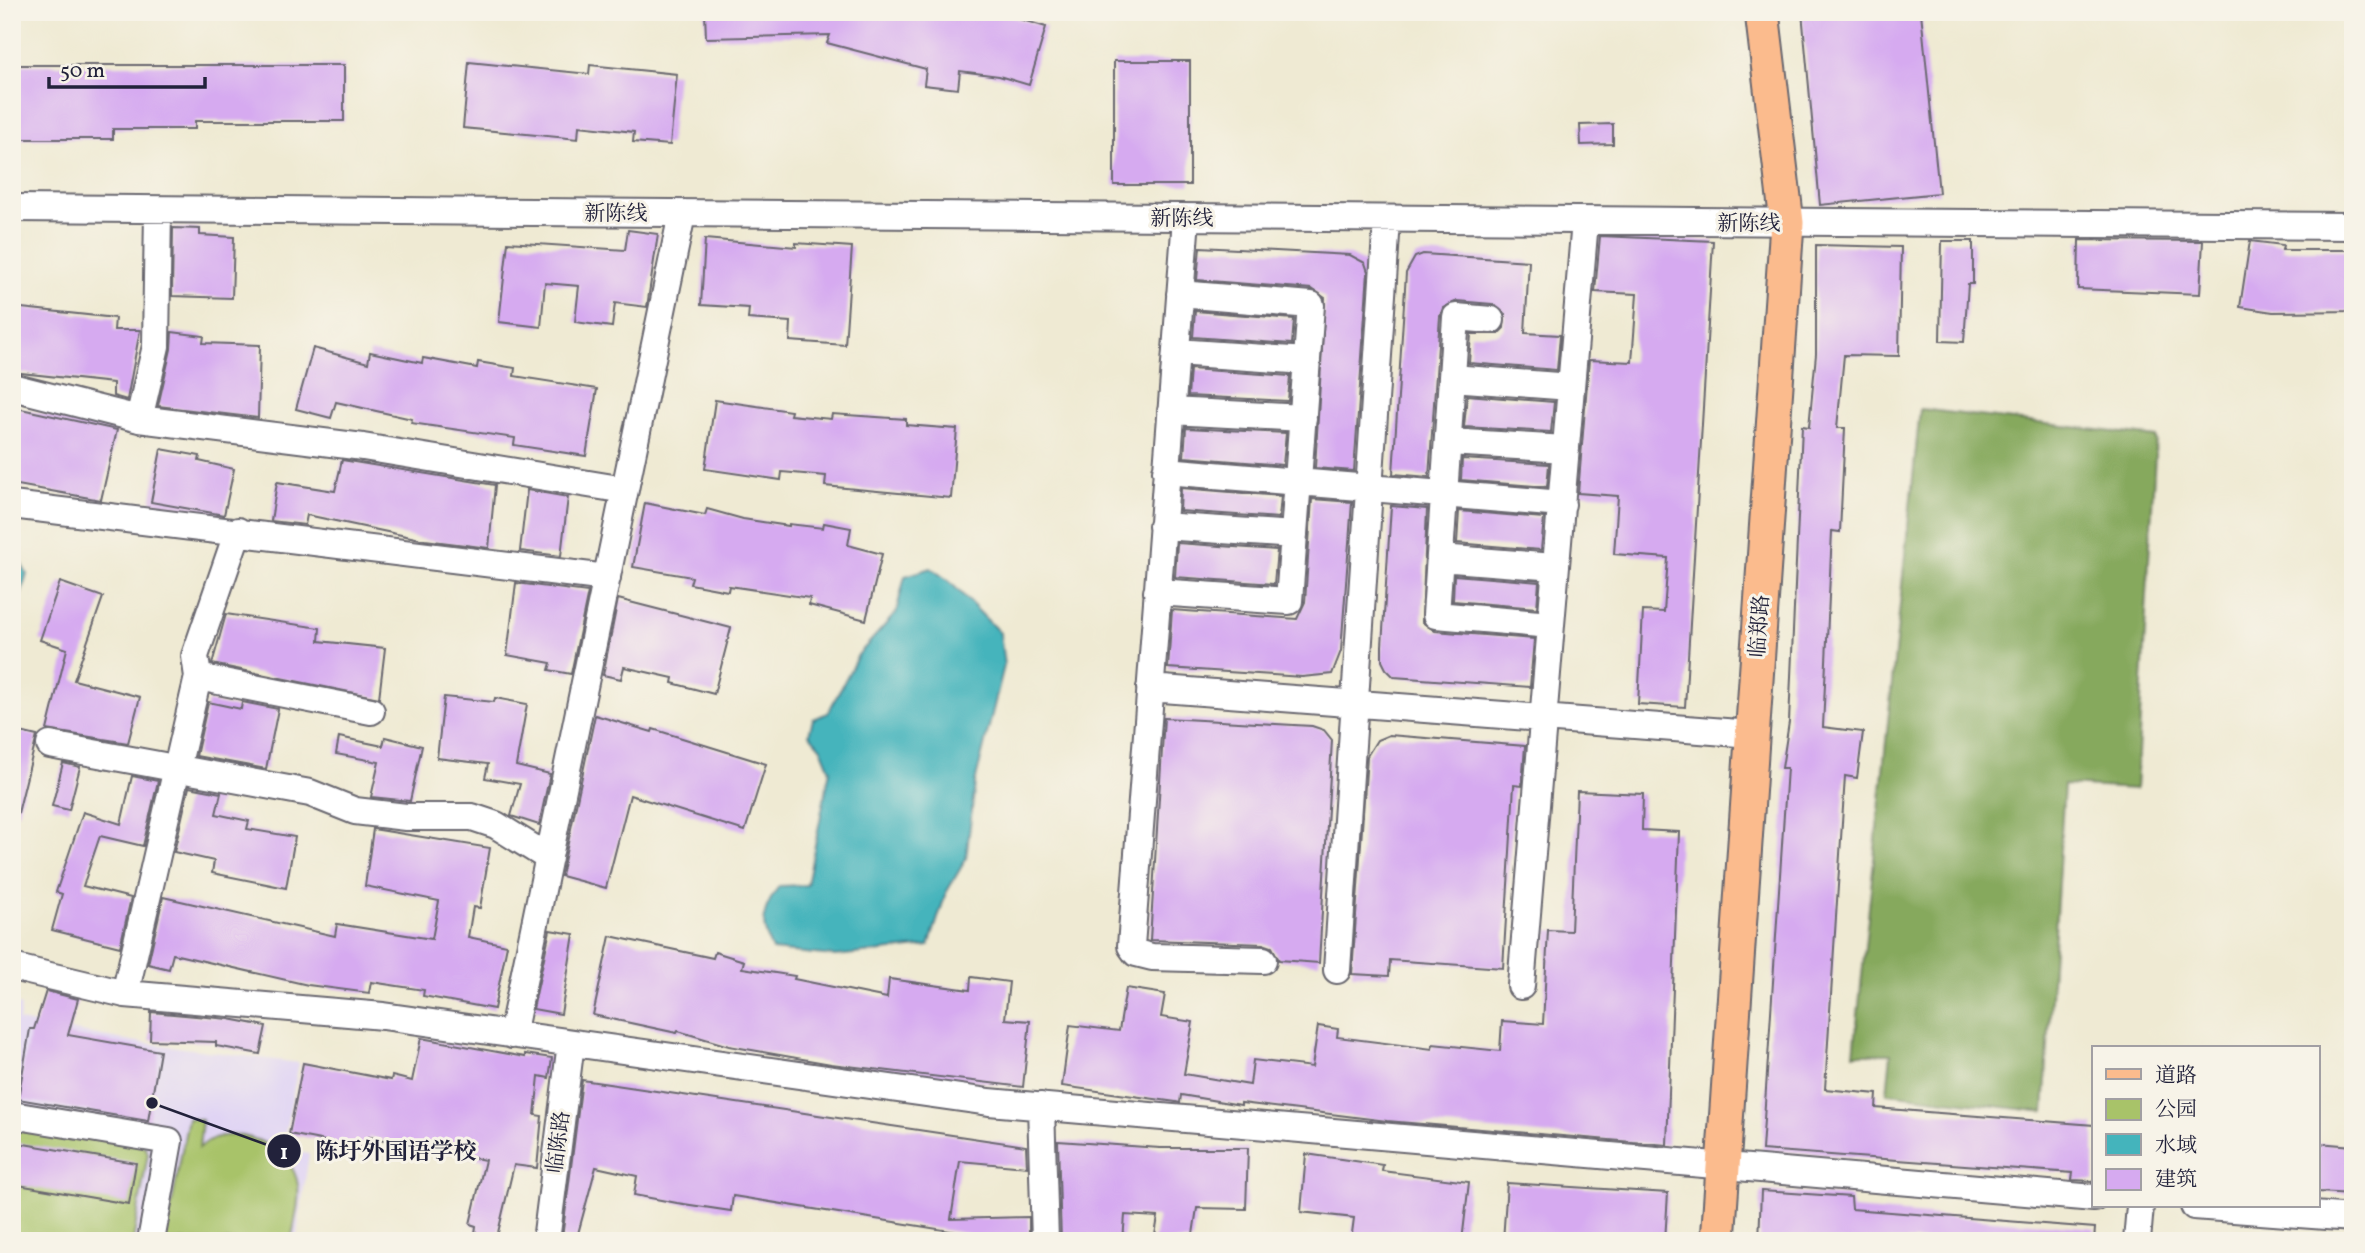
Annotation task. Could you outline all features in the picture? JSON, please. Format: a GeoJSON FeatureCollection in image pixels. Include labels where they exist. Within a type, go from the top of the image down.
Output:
{"type":"FeatureCollection","features":[{"type":"Feature","properties":{"kind":"main road","name":"临郑路"},"geometry":{"type":"LineString","coordinates":[[1718,1241],[1787,223],[1762,12]]}},
{"type":"Feature","properties":{"kind":"street","name":"新陈线"},"geometry":{"type":"LineString","coordinates":[[12,208],[2353,226]]}},
{"type":"Feature","properties":{"kind":"street"},"geometry":{"type":"LineString","coordinates":[[139,419],[156,346],[158,210]]}},
{"type":"Feature","properties":{"kind":"street"},"geometry":{"type":"LineString","coordinates":[[512,1035],[682,214]]}},
{"type":"Feature","properties":{"kind":"street"},"geometry":{"type":"LineString","coordinates":[[1186,218],[1131,946],[1136,953],[1152,957],[1263,960]]}},
{"type":"Feature","properties":{"kind":"street"},"geometry":{"type":"LineString","coordinates":[[1337,970],[1387,220]]}},
{"type":"Feature","properties":{"kind":"street"},"geometry":{"type":"LineString","coordinates":[[1521,986],[1586,221]]}},
{"type":"Feature","properties":{"kind":"street"},"geometry":{"type":"LineString","coordinates":[[1157,592],[1289,601],[1311,305],[1180,294]]}},
{"type":"Feature","properties":{"kind":"street"},"geometry":{"type":"LineString","coordinates":[[1491,320],[1456,317],[1436,615],[1551,625]]}},
{"type":"Feature","properties":{"kind":"street"},"geometry":{"type":"LineString","coordinates":[[1175,352],[1307,361]]}},
{"type":"Feature","properties":{"kind":"street"},"geometry":{"type":"LineString","coordinates":[[1452,378],[1571,387]]}},
{"type":"Feature","properties":{"kind":"street"},"geometry":{"type":"LineString","coordinates":[[12,387],[139,419],[363,447],[625,490]]}},
{"type":"Feature","properties":{"kind":"street"},"geometry":{"type":"LineString","coordinates":[[1171,411],[1303,418]]}},
{"type":"Feature","properties":{"kind":"street"},"geometry":{"type":"LineString","coordinates":[[1448,442],[1566,449]]}},
{"type":"Feature","properties":{"kind":"street"},"geometry":{"type":"LineString","coordinates":[[1166,471],[1562,503]]}},
{"type":"Feature","properties":{"kind":"street"},"geometry":{"type":"LineString","coordinates":[[12,505],[607,578]]}},
{"type":"Feature","properties":{"kind":"street"},"geometry":{"type":"LineString","coordinates":[[1162,526],[1294,535]]}},
{"type":"Feature","properties":{"kind":"street"},"geometry":{"type":"LineString","coordinates":[[125,994],[198,677],[195,656],[238,531]]}},
{"type":"Feature","properties":{"kind":"street"},"geometry":{"type":"LineString","coordinates":[[1440,558],[1556,567]]}},
{"type":"Feature","properties":{"kind":"street"},"geometry":{"type":"LineString","coordinates":[[198,677],[371,711]]}},
{"type":"Feature","properties":{"kind":"street"},"geometry":{"type":"LineString","coordinates":[[1150,688],[1752,734]]}},
{"type":"Feature","properties":{"kind":"street"},"geometry":{"type":"LineString","coordinates":[[50,745],[118,760],[177,768],[310,793],[355,810],[406,817],[472,817],[496,825],[549,858]]}},
{"type":"Feature","properties":{"kind":"street"},"geometry":{"type":"LineString","coordinates":[[12,967],[125,994],[383,1016],[1041,1106],[2092,1198]]}},
{"type":"Feature","properties":{"kind":"street","name":"临陈路"},"geometry":{"type":"LineString","coordinates":[[546,1241],[571,1043]]}},
{"type":"Feature","properties":{"kind":"street"},"geometry":{"type":"LineString","coordinates":[[1041,1106],[1045,1241]]}},
{"type":"Feature","properties":{"kind":"street"},"geometry":{"type":"LineString","coordinates":[[12,1115],[169,1141],[151,1241]]}},
{"type":"Feature","properties":{"kind":"street"},"geometry":{"type":"LineString","coordinates":[[2137,1241],[2140,1208]]}},
{"type":"Feature","properties":{"kind":"street"},"geometry":{"type":"LineString","coordinates":[[2220,1208],[2353,1218]]}},
{"type":"Feature","properties":{"kind":"shaded area"},"geometry":{"type":"Polygon","coordinates":[[[12,1004],[21,1006],[19,1021],[130,1041],[299,1063],[283,1143],[286,1150],[309,1154],[296,1241],[12,1241],[12,1004]]]}},
{"type":"Feature","properties":{"kind":"green space"},"geometry":{"type":"Polygon","coordinates":[[[1920,409],[2156,437],[2136,789],[2064,785],[2044,1112],[1887,1093],[1891,1054],[1854,1054],[1920,409]]]}},
{"type":"Feature","properties":{"kind":"green space"},"geometry":{"type":"Polygon","coordinates":[[[188,1118],[202,1120],[199,1148],[215,1138],[243,1136],[268,1145],[288,1162],[298,1186],[291,1241],[165,1241],[188,1118]]]}},
{"type":"Feature","properties":{"kind":"green space"},"geometry":{"type":"Polygon","coordinates":[[[12,1123],[145,1146],[148,1153],[133,1241],[12,1241],[12,1123]]]}},
{"type":"Feature","properties":{"kind":"water"},"geometry":{"type":"Polygon","coordinates":[[[12,559],[20,562],[27,574],[12,624],[12,559]]]}},
{"type":"Feature","properties":{"kind":"water"},"geometry":{"type":"Polygon","coordinates":[[[931,568],[950,582],[1000,633],[1004,666],[975,783],[966,859],[946,893],[929,946],[835,956],[772,950],[765,931],[766,910],[779,886],[807,885],[830,770],[821,748],[809,734],[813,719],[828,713],[858,655],[896,613],[905,576],[931,568]]]}},
{"type":"Feature","properties":{"kind":"building"},"geometry":{"type":"Polygon","coordinates":[[[705,12],[938,12],[978,16],[978,12],[1007,12],[1006,15],[1046,27],[1029,85],[999,76],[960,71],[958,89],[924,85],[926,69],[827,43],[830,35],[706,38],[705,12]]]}},
{"type":"Feature","properties":{"kind":"building"},"geometry":{"type":"Polygon","coordinates":[[[1802,12],[1921,12],[1939,193],[1820,205],[1802,12]]]}},
{"type":"Feature","properties":{"kind":"building"},"geometry":{"type":"Polygon","coordinates":[[[1114,61],[1190,61],[1190,185],[1114,185],[1114,61]]]}},
{"type":"Feature","properties":{"kind":"building"},"geometry":{"type":"Polygon","coordinates":[[[469,62],[589,74],[590,65],[677,74],[670,145],[633,142],[634,132],[579,126],[578,139],[463,128],[469,62]]]}},
{"type":"Feature","properties":{"kind":"building"},"geometry":{"type":"Polygon","coordinates":[[[12,65],[344,65],[344,121],[195,121],[195,129],[113,129],[113,139],[12,139],[12,65]]]}},
{"type":"Feature","properties":{"kind":"building"},"geometry":{"type":"Polygon","coordinates":[[[1613,124],[1613,144],[1581,145],[1580,125],[1613,124]]]}},
{"type":"Feature","properties":{"kind":"building"},"geometry":{"type":"Polygon","coordinates":[[[173,228],[200,229],[200,235],[234,237],[232,298],[172,296],[173,228]]]}},
{"type":"Feature","properties":{"kind":"building"},"geometry":{"type":"Polygon","coordinates":[[[628,230],[658,234],[647,307],[615,303],[612,327],[575,322],[579,286],[545,283],[541,327],[499,322],[508,242],[625,250],[628,230]]]}},
{"type":"Feature","properties":{"kind":"building"},"geometry":{"type":"Polygon","coordinates":[[[1600,236],[1713,241],[1685,707],[1638,704],[1643,611],[1664,612],[1668,558],[1614,554],[1618,496],[1578,493],[1589,360],[1632,362],[1637,294],[1595,292],[1600,236]]]}},
{"type":"Feature","properties":{"kind":"building"},"geometry":{"type":"Polygon","coordinates":[[[705,239],[796,247],[796,243],[852,247],[845,345],[790,341],[791,322],[748,319],[749,308],[701,305],[705,239]]]}},
{"type":"Feature","properties":{"kind":"building"},"geometry":{"type":"Polygon","coordinates":[[[2079,240],[2203,241],[2200,294],[2078,289],[2079,240]]]}},
{"type":"Feature","properties":{"kind":"building"},"geometry":{"type":"Polygon","coordinates":[[[1942,241],[1973,241],[1973,284],[1968,284],[1964,342],[1940,341],[1942,241]]]}},
{"type":"Feature","properties":{"kind":"building"},"geometry":{"type":"Polygon","coordinates":[[[2250,241],[2283,245],[2282,250],[2353,250],[2353,311],[2273,312],[2240,307],[2250,241]]]}},
{"type":"Feature","properties":{"kind":"building"},"geometry":{"type":"Polygon","coordinates":[[[1816,245],[1901,247],[1899,356],[1844,355],[1837,428],[1845,428],[1840,532],[1832,531],[1823,727],[1863,732],[1857,778],[1845,776],[1825,1089],[1877,1094],[1876,1108],[2092,1125],[2092,1181],[2072,1180],[2073,1173],[1762,1150],[1787,768],[1782,768],[1789,722],[1802,426],[1809,427],[1816,354],[1816,245]]]}},
{"type":"Feature","properties":{"kind":"building"},"geometry":{"type":"Polygon","coordinates":[[[1200,247],[1350,255],[1365,263],[1368,272],[1354,471],[1315,468],[1325,298],[1312,289],[1197,280],[1200,247]]]}},
{"type":"Feature","properties":{"kind":"building"},"geometry":{"type":"Polygon","coordinates":[[[1423,254],[1529,261],[1525,333],[1560,335],[1557,370],[1469,363],[1471,334],[1498,334],[1504,328],[1505,314],[1492,304],[1457,301],[1443,308],[1440,316],[1429,477],[1393,474],[1406,273],[1415,257],[1423,254]]]}},
{"type":"Feature","properties":{"kind":"building"},"geometry":{"type":"Polygon","coordinates":[[[12,307],[115,318],[114,330],[140,330],[127,400],[113,396],[113,383],[12,372],[12,307]]]}},
{"type":"Feature","properties":{"kind":"building"},"geometry":{"type":"Polygon","coordinates":[[[1195,311],[1294,319],[1292,344],[1193,337],[1195,311]]]}},
{"type":"Feature","properties":{"kind":"building"},"geometry":{"type":"Polygon","coordinates":[[[172,332],[204,336],[203,343],[260,345],[258,418],[158,406],[171,349],[172,332]]]}},
{"type":"Feature","properties":{"kind":"building"},"geometry":{"type":"Polygon","coordinates":[[[313,348],[368,363],[370,352],[422,363],[423,358],[477,368],[478,362],[515,368],[514,376],[597,389],[586,456],[514,445],[515,438],[411,423],[412,419],[336,402],[331,418],[296,409],[313,348]]]}},
{"type":"Feature","properties":{"kind":"building"},"geometry":{"type":"Polygon","coordinates":[[[1190,369],[1290,376],[1288,401],[1188,396],[1190,369]]]}},
{"type":"Feature","properties":{"kind":"building"},"geometry":{"type":"Polygon","coordinates":[[[1467,395],[1554,402],[1551,432],[1464,427],[1467,395]]]}},
{"type":"Feature","properties":{"kind":"building"},"geometry":{"type":"Polygon","coordinates":[[[715,400],[791,411],[790,415],[831,419],[832,414],[906,419],[906,425],[957,429],[951,498],[825,486],[826,476],[782,472],[781,480],[705,469],[715,400]]]}},
{"type":"Feature","properties":{"kind":"building"},"geometry":{"type":"Polygon","coordinates":[[[12,407],[117,430],[101,500],[12,484],[12,407]]]}},
{"type":"Feature","properties":{"kind":"building"},"geometry":{"type":"Polygon","coordinates":[[[1186,428],[1286,433],[1283,465],[1184,457],[1186,428]]]}},
{"type":"Feature","properties":{"kind":"building"},"geometry":{"type":"Polygon","coordinates":[[[161,449],[200,456],[199,461],[234,469],[224,515],[151,502],[161,449]]]}},
{"type":"Feature","properties":{"kind":"building"},"geometry":{"type":"Polygon","coordinates":[[[1462,459],[1549,464],[1547,487],[1461,480],[1462,459]]]}},
{"type":"Feature","properties":{"kind":"building"},"geometry":{"type":"Polygon","coordinates":[[[342,460],[495,485],[489,548],[425,540],[307,515],[305,525],[271,521],[277,482],[335,491],[342,460]]]}},
{"type":"Feature","properties":{"kind":"building"},"geometry":{"type":"Polygon","coordinates":[[[1181,488],[1281,496],[1279,518],[1180,511],[1181,488]]]}},
{"type":"Feature","properties":{"kind":"building"},"geometry":{"type":"Polygon","coordinates":[[[527,490],[568,497],[561,556],[520,551],[527,490]]]}},
{"type":"Feature","properties":{"kind":"building"},"geometry":{"type":"Polygon","coordinates":[[[1312,499],[1352,502],[1341,651],[1332,674],[1302,677],[1168,668],[1172,610],[1297,619],[1305,602],[1312,499]]]}},
{"type":"Feature","properties":{"kind":"building"},"geometry":{"type":"Polygon","coordinates":[[[645,503],[705,515],[707,509],[743,519],[789,526],[823,528],[824,523],[851,528],[848,545],[882,554],[866,620],[809,605],[810,598],[729,586],[728,591],[690,584],[692,577],[633,567],[645,503]]]}},
{"type":"Feature","properties":{"kind":"building"},"geometry":{"type":"Polygon","coordinates":[[[1391,506],[1427,509],[1422,622],[1435,631],[1534,639],[1530,687],[1394,677],[1386,669],[1382,661],[1382,646],[1391,506]]]}},
{"type":"Feature","properties":{"kind":"building"},"geometry":{"type":"Polygon","coordinates":[[[1459,511],[1544,518],[1541,550],[1457,543],[1459,511]]]}},
{"type":"Feature","properties":{"kind":"building"},"geometry":{"type":"Polygon","coordinates":[[[1177,543],[1277,550],[1274,584],[1175,577],[1177,543]]]}},
{"type":"Feature","properties":{"kind":"building"},"geometry":{"type":"Polygon","coordinates":[[[1454,575],[1539,582],[1537,608],[1453,601],[1454,575]]]}},
{"type":"Feature","properties":{"kind":"building"},"geometry":{"type":"Polygon","coordinates":[[[60,582],[103,597],[74,680],[140,697],[128,743],[47,730],[67,649],[40,640],[60,582]]]}},
{"type":"Feature","properties":{"kind":"building"},"geometry":{"type":"Polygon","coordinates":[[[516,583],[588,592],[571,674],[549,670],[551,663],[507,655],[516,583]]]}},
{"type":"Feature","properties":{"kind":"building"},"geometry":{"type":"Polygon","coordinates":[[[618,599],[731,628],[714,694],[672,683],[673,678],[624,667],[621,679],[603,675],[618,599]]]}},
{"type":"Feature","properties":{"kind":"building"},"geometry":{"type":"Polygon","coordinates":[[[226,614],[320,628],[319,641],[385,648],[379,698],[212,664],[226,614]]]}},
{"type":"Feature","properties":{"kind":"building"},"geometry":{"type":"Polygon","coordinates":[[[444,697],[494,702],[495,698],[527,704],[516,766],[550,774],[539,825],[511,816],[520,784],[485,778],[488,764],[437,758],[444,697]]]}},
{"type":"Feature","properties":{"kind":"building"},"geometry":{"type":"Polygon","coordinates":[[[208,702],[241,709],[242,702],[278,709],[266,769],[196,756],[208,702]]]}},
{"type":"Feature","properties":{"kind":"building"},"geometry":{"type":"Polygon","coordinates":[[[595,715],[652,732],[653,729],[766,764],[745,831],[630,795],[606,888],[561,876],[595,715]]]}},
{"type":"Feature","properties":{"kind":"building"},"geometry":{"type":"Polygon","coordinates":[[[1164,718],[1312,726],[1324,730],[1332,740],[1319,963],[1279,960],[1272,947],[1263,944],[1150,940],[1164,718]]]}},
{"type":"Feature","properties":{"kind":"building"},"geometry":{"type":"Polygon","coordinates":[[[12,730],[37,736],[18,813],[12,812],[12,730]]]}},
{"type":"Feature","properties":{"kind":"building"},"geometry":{"type":"Polygon","coordinates":[[[1389,735],[1525,746],[1522,786],[1514,785],[1503,968],[1390,960],[1389,976],[1352,974],[1367,756],[1377,740],[1389,735]]]}},
{"type":"Feature","properties":{"kind":"building"},"geometry":{"type":"Polygon","coordinates":[[[339,737],[383,746],[385,737],[422,746],[410,801],[371,797],[379,762],[336,754],[339,737]]]}},
{"type":"Feature","properties":{"kind":"building"},"geometry":{"type":"Polygon","coordinates":[[[63,763],[80,767],[69,810],[52,806],[63,763]]]}},
{"type":"Feature","properties":{"kind":"building"},"geometry":{"type":"Polygon","coordinates":[[[132,776],[158,781],[143,846],[100,836],[83,886],[131,898],[120,947],[52,930],[62,894],[56,892],[83,812],[121,824],[132,776]]]}},
{"type":"Feature","properties":{"kind":"building"},"geometry":{"type":"Polygon","coordinates":[[[189,787],[221,793],[216,814],[249,821],[247,829],[295,837],[286,888],[212,873],[214,861],[174,852],[189,787]]]}},
{"type":"Feature","properties":{"kind":"building"},"geometry":{"type":"Polygon","coordinates":[[[1577,791],[1643,794],[1642,830],[1679,832],[1667,1145],[1387,1121],[1241,1105],[1181,1095],[1180,1103],[1062,1086],[1070,1025],[1119,1031],[1126,988],[1165,994],[1161,1017],[1193,1022],[1184,1074],[1250,1085],[1253,1060],[1312,1067],[1318,1026],[1338,1029],[1337,1037],[1432,1049],[1433,1044],[1500,1051],[1502,1021],[1543,1024],[1548,930],[1571,931],[1577,791]]]}},
{"type":"Feature","properties":{"kind":"building"},"geometry":{"type":"Polygon","coordinates":[[[373,829],[490,848],[480,908],[473,907],[468,937],[507,945],[494,1009],[423,996],[424,990],[371,982],[369,993],[308,985],[173,954],[169,969],[148,964],[163,897],[335,936],[337,924],[432,939],[439,901],[365,886],[373,829]]]}},
{"type":"Feature","properties":{"kind":"building"},"geometry":{"type":"Polygon","coordinates":[[[550,930],[574,934],[561,1014],[533,1009],[550,930]]]}},
{"type":"Feature","properties":{"kind":"building"},"geometry":{"type":"Polygon","coordinates":[[[610,936],[713,958],[715,952],[744,961],[742,968],[795,976],[794,979],[887,998],[889,979],[970,990],[971,977],[1009,982],[1005,1019],[1030,1021],[1023,1087],[831,1064],[729,1046],[678,1031],[677,1033],[593,1015],[610,936]]]}},
{"type":"Feature","properties":{"kind":"building"},"geometry":{"type":"Polygon","coordinates":[[[46,991],[78,999],[68,1035],[160,1051],[148,1121],[18,1099],[30,1029],[34,1029],[46,991]]]}},
{"type":"Feature","properties":{"kind":"building"},"geometry":{"type":"Polygon","coordinates":[[[151,1012],[229,1019],[266,1026],[260,1054],[216,1046],[216,1042],[150,1040],[151,1012]]]}},
{"type":"Feature","properties":{"kind":"building"},"geometry":{"type":"Polygon","coordinates":[[[421,1038],[525,1057],[525,1054],[552,1058],[549,1078],[539,1076],[535,1115],[542,1116],[537,1168],[514,1165],[496,1241],[474,1241],[476,1226],[470,1224],[485,1160],[369,1137],[367,1149],[289,1134],[303,1063],[391,1080],[392,1076],[412,1081],[421,1038]]]}},
{"type":"Feature","properties":{"kind":"building"},"geometry":{"type":"Polygon","coordinates":[[[582,1080],[1026,1146],[1027,1167],[960,1161],[951,1219],[1029,1217],[1029,1241],[969,1241],[969,1234],[733,1196],[731,1211],[677,1203],[634,1195],[637,1176],[596,1167],[576,1241],[562,1238],[582,1080]]]}},
{"type":"Feature","properties":{"kind":"building"},"geometry":{"type":"Polygon","coordinates":[[[1058,1141],[1160,1148],[1248,1148],[1246,1209],[1197,1208],[1192,1241],[1154,1241],[1158,1217],[1125,1215],[1123,1241],[1061,1241],[1058,1141]]]}},
{"type":"Feature","properties":{"kind":"building"},"geometry":{"type":"Polygon","coordinates":[[[12,1142],[136,1163],[129,1204],[12,1184],[12,1142]]]}},
{"type":"Feature","properties":{"kind":"building"},"geometry":{"type":"Polygon","coordinates":[[[2320,1143],[2353,1146],[2353,1194],[2320,1192],[2320,1143]]]}},
{"type":"Feature","properties":{"kind":"building"},"geometry":{"type":"Polygon","coordinates":[[[1306,1154],[1383,1165],[1382,1171],[1469,1182],[1462,1241],[1351,1241],[1354,1218],[1301,1212],[1306,1154]]]}},
{"type":"Feature","properties":{"kind":"building"},"geometry":{"type":"Polygon","coordinates":[[[1507,1183],[1668,1193],[1665,1241],[1503,1241],[1507,1183]]]}},
{"type":"Feature","properties":{"kind":"building"},"geometry":{"type":"Polygon","coordinates":[[[1761,1191],[1851,1197],[1852,1209],[2095,1228],[2094,1241],[1759,1241],[1761,1191]]]}},
{"type":"Feature","properties":{"kind":"place","name":"陈圩外国语学校"},"geometry":{"type":"Point","coordinates":[152,1103]}}]}
